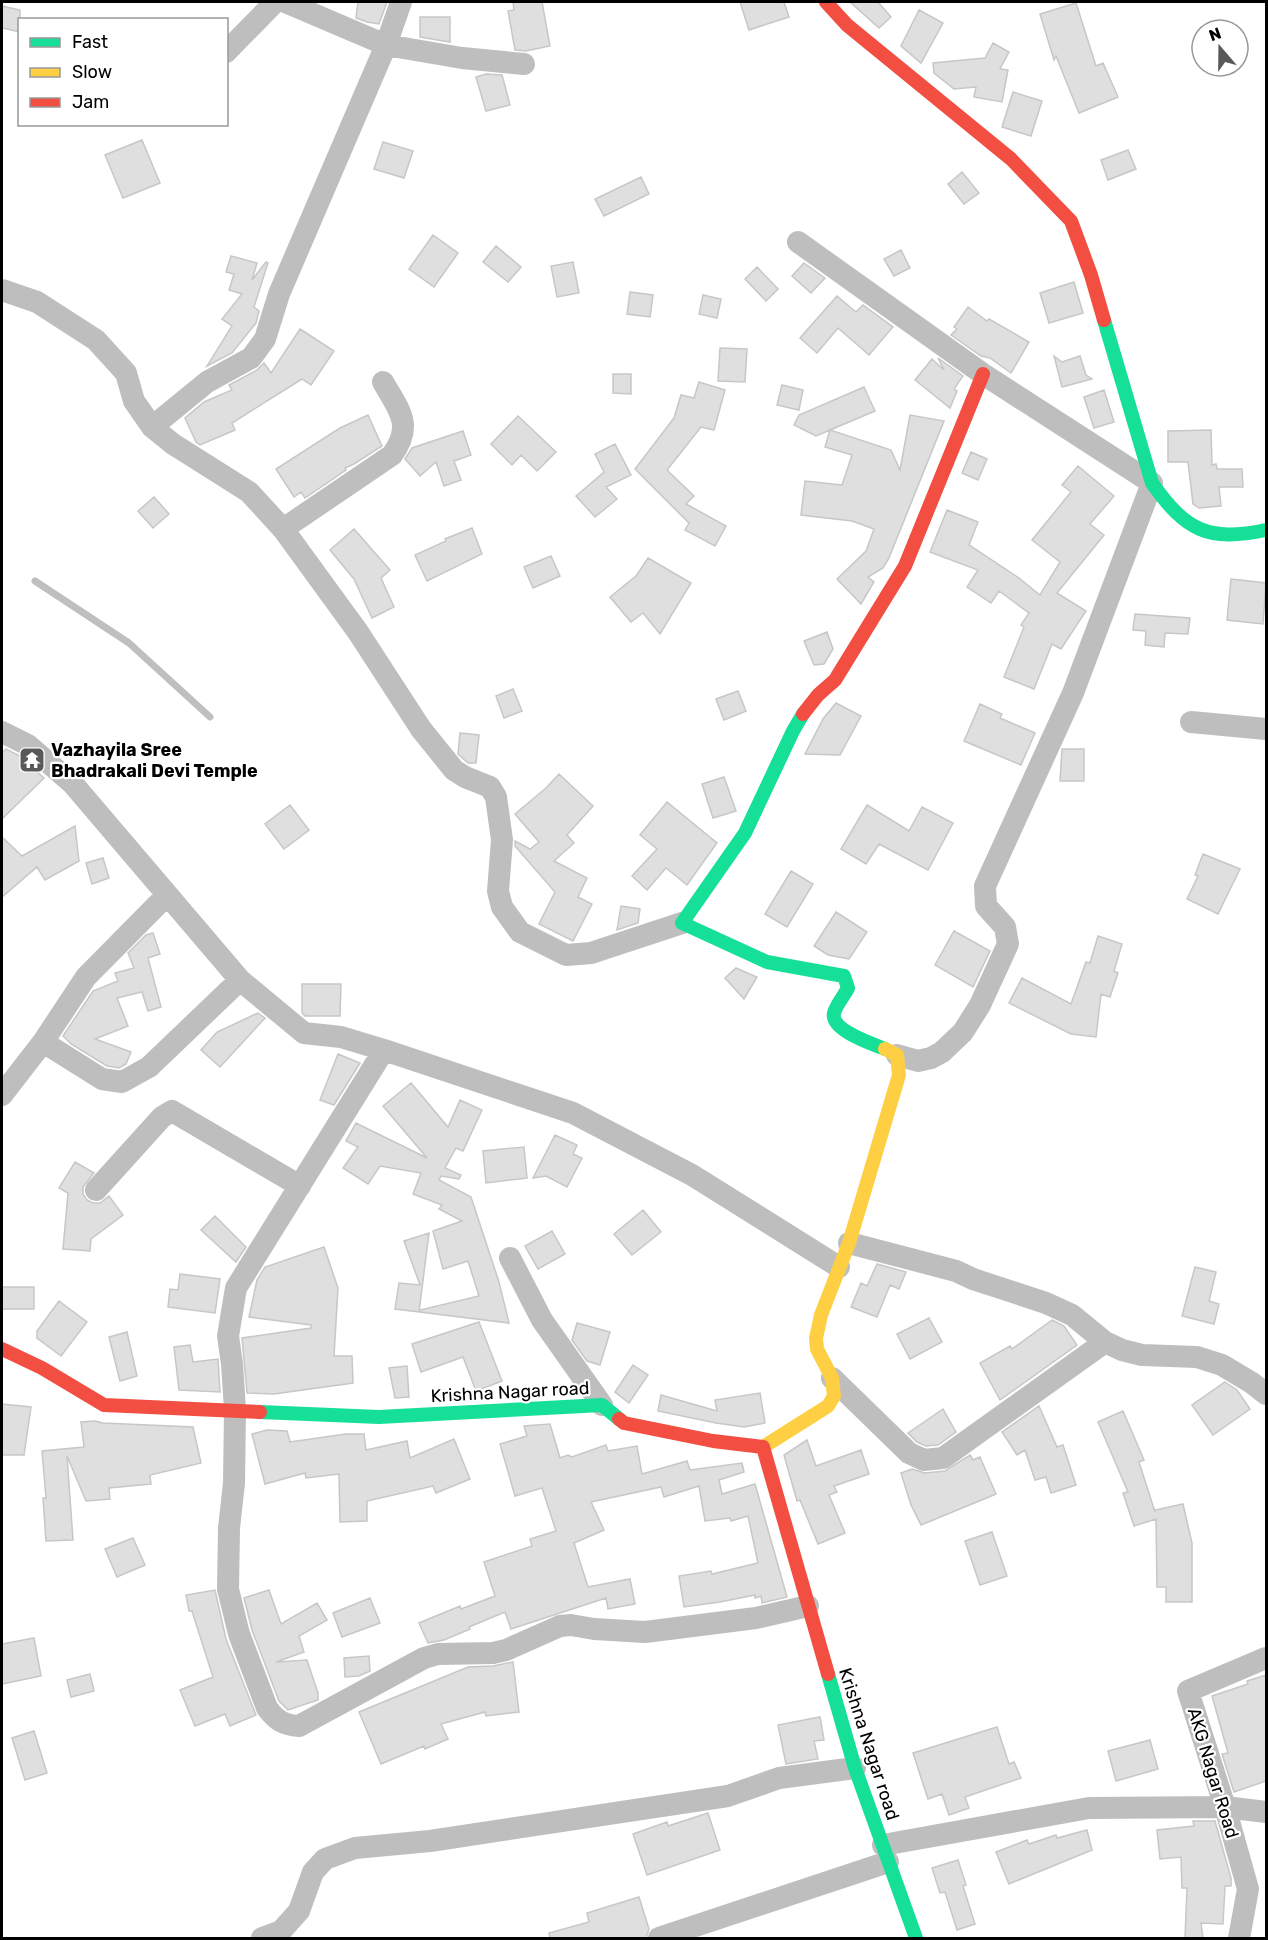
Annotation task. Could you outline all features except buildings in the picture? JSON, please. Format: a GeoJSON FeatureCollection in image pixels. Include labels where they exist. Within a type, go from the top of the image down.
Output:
{"type":"FeatureCollection","features":[{"type":"Feature","properties":{"kind":"street"},"geometry":{"type":"LineString","coordinates":[[228,50],[275,2]]}},
{"type":"Feature","properties":{"kind":"street"},"geometry":{"type":"LineString","coordinates":[[285,2],[386,45],[462,58],[524,64]]}},
{"type":"Feature","properties":{"kind":"street"},"geometry":{"type":"LineString","coordinates":[[152,427],[207,382],[251,358],[265,339],[279,294],[386,45],[401,2]]}},
{"type":"Feature","properties":{"kind":"street"},"geometry":{"type":"LineString","coordinates":[[826,2],[847,25],[1011,159],[1071,221],[1091,275],[1152,483],[1166,504],[1187,524],[1215,534],[1241,536],[1266,530]]}},
{"type":"Feature","properties":{"kind":"street"},"geometry":{"type":"LineString","coordinates":[[798,242],[983,374],[1152,483]]}},
{"type":"Feature","properties":{"kind":"street"},"geometry":{"type":"LineString","coordinates":[[2,290],[37,302],[96,340],[126,373],[134,401],[152,427],[173,444],[249,492],[282,529],[345,613],[421,729],[454,770],[490,787],[496,797],[502,840],[498,891],[502,907],[520,932],[566,955],[591,953],[682,923],[746,832],[801,715],[822,690],[835,680],[905,566],[983,374]]}},
{"type":"Feature","properties":{"kind":"street"},"geometry":{"type":"LineString","coordinates":[[282,529],[392,454],[398,446],[404,429],[400,411],[383,382]]}},
{"type":"Feature","properties":{"kind":"street"},"geometry":{"type":"LineString","coordinates":[[682,923],[767,962],[844,976],[848,988],[834,1013],[834,1022],[841,1029],[897,1055],[918,1060],[931,1058],[942,1052],[963,1032],[980,1005],[1008,944],[1005,927],[986,906],[985,886],[1073,693],[1152,483]]}},
{"type":"Feature","properties":{"kind":"street"},"geometry":{"type":"LineString","coordinates":[[1191,722],[1266,729]]}},
{"type":"Feature","properties":{"kind":"street"},"geometry":{"type":"LineString","coordinates":[[2,732],[28,745],[73,784],[240,980],[304,1033],[341,1037],[573,1113],[692,1175],[839,1267]]}},
{"type":"Feature","properties":{"kind":"street"},"geometry":{"type":"LineString","coordinates":[[2,1095],[43,1042],[86,977],[167,896]]}},
{"type":"Feature","properties":{"kind":"street"},"geometry":{"type":"LineString","coordinates":[[43,1042],[102,1079],[122,1082],[149,1067],[240,980]]}},
{"type":"Feature","properties":{"kind":"street"},"geometry":{"type":"LineString","coordinates":[[384,1050],[236,1288],[228,1336],[235,1409],[234,1483],[229,1528],[228,1589],[239,1634],[267,1708],[274,1718],[285,1726],[299,1726],[418,1661],[438,1654],[493,1653],[506,1650],[560,1626],[645,1632],[756,1618],[808,1606]]}},
{"type":"Feature","properties":{"kind":"street"},"geometry":{"type":"LineString","coordinates":[[897,1055],[899,1075],[849,1243],[820,1315],[816,1338],[817,1349],[832,1378],[909,1453],[924,1460],[943,1458],[1105,1342]]}},
{"type":"Feature","properties":{"kind":"street"},"geometry":{"type":"LineString","coordinates":[[96,1190],[162,1117],[172,1111],[300,1186]]}},
{"type":"Feature","properties":{"kind":"street"},"geometry":{"type":"LineString","coordinates":[[849,1243],[956,1271],[974,1280],[1046,1303],[1072,1315],[1105,1342],[1122,1350],[1142,1355],[1197,1358],[1222,1365],[1266,1394]]}},
{"type":"Feature","properties":{"kind":"street"},"geometry":{"type":"LineString","coordinates":[[510,1258],[542,1320],[602,1405]]}},
{"type":"Feature","properties":{"kind":"street","name":"Krishna Nagar road"},"geometry":{"type":"LineString","coordinates":[[2,1349],[42,1368],[104,1405],[379,1417],[602,1405],[624,1423],[714,1441],[763,1447],[855,1768],[916,1938]]}},
{"type":"Feature","properties":{"kind":"street"},"geometry":{"type":"LineString","coordinates":[[763,1447],[828,1406],[834,1396],[832,1378]]}},
{"type":"Feature","properties":{"kind":"street","name":"AKG Nagar Road"},"geometry":{"type":"LineString","coordinates":[[1239,1938],[1248,1889],[1188,1691],[1266,1658]]}},
{"type":"Feature","properties":{"kind":"street"},"geometry":{"type":"LineString","coordinates":[[262,1938],[281,1931],[299,1911],[313,1872],[325,1859],[355,1848],[430,1841],[728,1796],[779,1778],[855,1768]]}},
{"type":"Feature","properties":{"kind":"street"},"geometry":{"type":"LineString","coordinates":[[659,1938],[885,1853],[1089,1808],[1225,1807],[1266,1812]]}},
{"type":"Feature","properties":{"kind":"waterway"},"geometry":{"type":"LineString","coordinates":[[35,581],[129,643],[210,717]]}},
{"type":"Feature","properties":{"kind":"traffic: fast"},"geometry":{"type":"LineString","coordinates":[[1104,320],[1152,483],[1164,499],[1188,522],[1213,533],[1246,533],[1266,530]]}},
{"type":"Feature","properties":{"kind":"traffic: fast"},"geometry":{"type":"LineString","coordinates":[[803,714],[745,833],[682,923],[767,962],[844,976],[848,988],[835,1010],[835,1019],[845,1031],[885,1049]]}},
{"type":"Feature","properties":{"kind":"traffic: fast"},"geometry":{"type":"LineString","coordinates":[[260,1412],[379,1417],[602,1405],[619,1419]]}},
{"type":"Feature","properties":{"kind":"traffic: fast"},"geometry":{"type":"LineString","coordinates":[[828,1674],[855,1768],[916,1938]]}},
{"type":"Feature","properties":{"kind":"traffic: slow"},"geometry":{"type":"LineString","coordinates":[[763,1447],[828,1406],[834,1396],[832,1378],[817,1349],[816,1338],[821,1315],[849,1243],[899,1075],[897,1055],[885,1049]]}},
{"type":"Feature","properties":{"kind":"traffic: jam"},"geometry":{"type":"LineString","coordinates":[[826,2],[847,25],[1011,159],[1071,221],[1091,275],[1104,320]]}},
{"type":"Feature","properties":{"kind":"traffic: jam"},"geometry":{"type":"LineString","coordinates":[[803,714],[818,695],[835,680],[905,566],[983,374]]}},
{"type":"Feature","properties":{"kind":"traffic: jam"},"geometry":{"type":"LineString","coordinates":[[2,1349],[42,1368],[104,1405],[260,1412]]}},
{"type":"Feature","properties":{"kind":"traffic: jam"},"geometry":{"type":"LineString","coordinates":[[619,1419],[624,1423],[713,1441],[763,1447],[828,1674]]}},
{"type":"Feature","properties":{"kind":"place","name":"Vazhayila Sree Bhadrakali Devi Temple"},"geometry":{"type":"Point","coordinates":[32,760]}}]}
